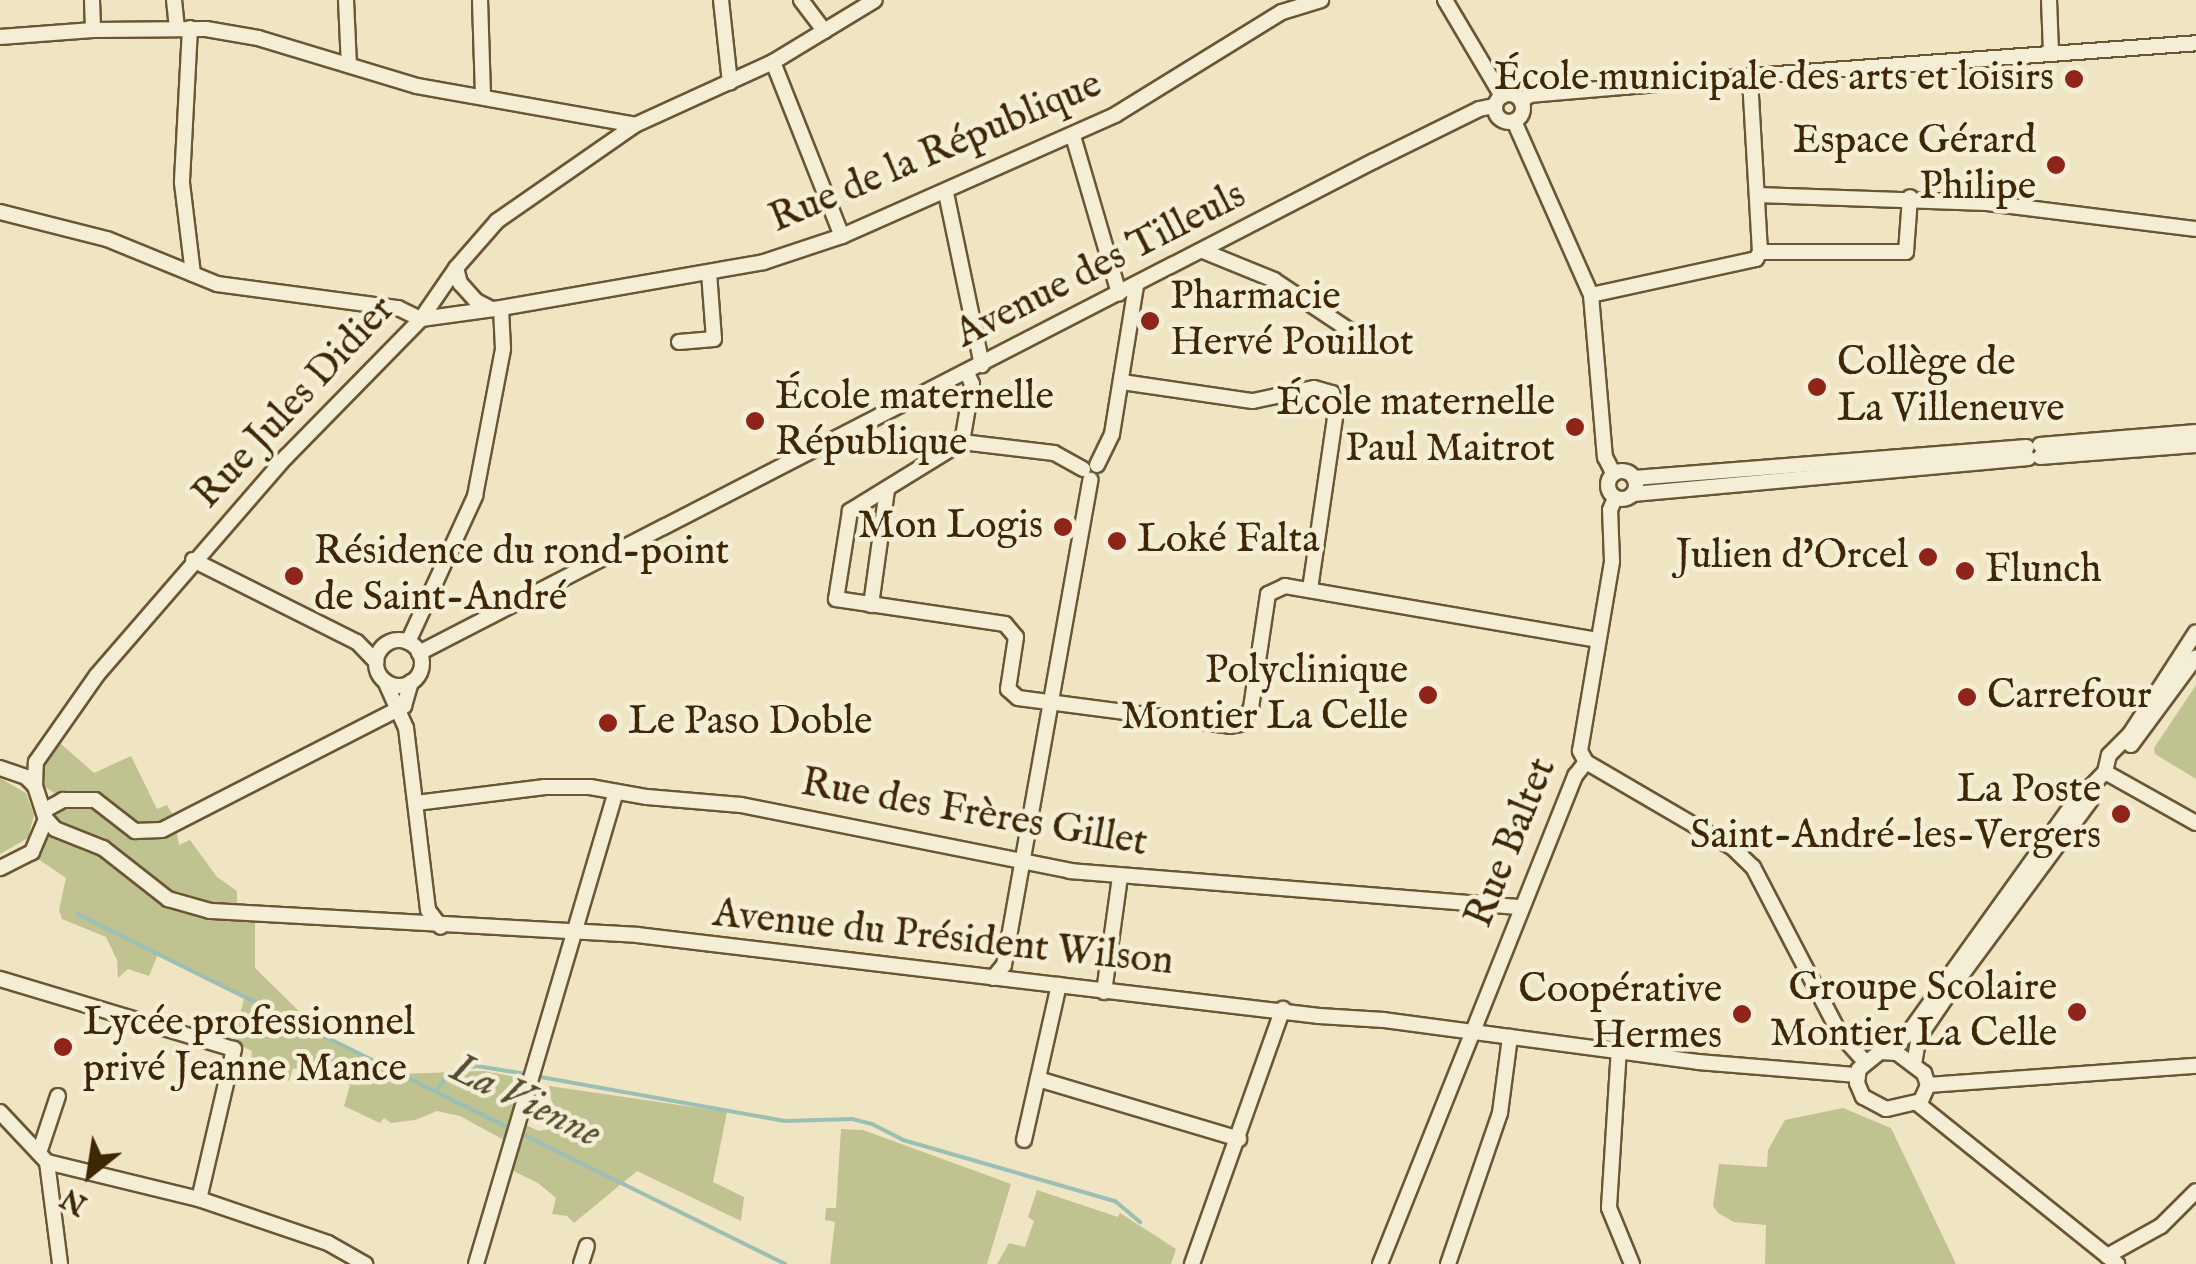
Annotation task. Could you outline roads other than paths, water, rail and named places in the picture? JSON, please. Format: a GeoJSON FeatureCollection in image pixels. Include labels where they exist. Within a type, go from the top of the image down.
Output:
{"type":"FeatureCollection","features":[{"type":"Feature","properties":{"kind":"street"},"geometry":{"type":"LineString","coordinates":[[92,0],[93,30]]}},
{"type":"Feature","properties":{"kind":"street"},"geometry":{"type":"LineString","coordinates":[[174,0],[183,27],[182,183],[200,277]]}},
{"type":"Feature","properties":{"kind":"street"},"geometry":{"type":"LineString","coordinates":[[346,0],[349,65]]}},
{"type":"Feature","properties":{"kind":"street"},"geometry":{"type":"LineString","coordinates":[[480,0],[483,96]]}},
{"type":"Feature","properties":{"kind":"street"},"geometry":{"type":"LineString","coordinates":[[721,0],[730,82]]}},
{"type":"Feature","properties":{"kind":"street"},"geometry":{"type":"LineString","coordinates":[[802,0],[824,31]]}},
{"type":"Feature","properties":{"kind":"street","name":"Rue Jules Didier"},"geometry":{"type":"LineString","coordinates":[[36,762],[97,675],[193,560],[421,319],[456,268],[497,221],[635,125],[772,62],[875,0]]}},
{"type":"Feature","properties":{"kind":"street","name":"Rue de la République"},"geometry":{"type":"LineString","coordinates":[[421,319],[709,273],[764,262],[842,236],[1074,136],[1282,12],[1321,0]]}},
{"type":"Feature","properties":{"kind":"street"},"geometry":{"type":"LineString","coordinates":[[1446,0],[1499,101],[1500,119],[1514,121]]}},
{"type":"Feature","properties":{"kind":"street"},"geometry":{"type":"LineString","coordinates":[[2049,0],[2051,53]]}},
{"type":"Feature","properties":{"kind":"street"},"geometry":{"type":"LineString","coordinates":[[0,37],[183,27],[258,38],[417,86],[635,125]]}},
{"type":"Feature","properties":{"kind":"street"},"geometry":{"type":"LineString","coordinates":[[1499,101],[1510,94],[1526,98],[1750,76],[2196,43]]}},
{"type":"Feature","properties":{"kind":"street"},"geometry":{"type":"LineString","coordinates":[[772,62],[842,236]]}},
{"type":"Feature","properties":{"kind":"street"},"geometry":{"type":"LineString","coordinates":[[1750,76],[1760,252]]}},
{"type":"Feature","properties":{"kind":"street"},"geometry":{"type":"LineString","coordinates":[[1514,121],[1526,98]]}},
{"type":"Feature","properties":{"kind":"street","name":"Avenue des Tilleuls"},"geometry":{"type":"LineString","coordinates":[[420,653],[1499,101]]}},
{"type":"Feature","properties":{"kind":"street"},"geometry":{"type":"LineString","coordinates":[[1514,121],[1591,294],[1605,457],[1613,474]]}},
{"type":"Feature","properties":{"kind":"street"},"geometry":{"type":"LineString","coordinates":[[1074,136],[1119,293]]}},
{"type":"Feature","properties":{"kind":"street"},"geometry":{"type":"LineString","coordinates":[[946,193],[982,365]]}},
{"type":"Feature","properties":{"kind":"street"},"geometry":{"type":"LineString","coordinates":[[1757,195],[1910,197],[2041,208],[2172,230],[2196,230]]}},
{"type":"Feature","properties":{"kind":"street"},"geometry":{"type":"LineString","coordinates":[[1591,294],[1748,262],[1760,252],[1906,252],[1910,197]]}},
{"type":"Feature","properties":{"kind":"street"},"geometry":{"type":"LineString","coordinates":[[0,212],[107,239],[200,277],[398,308],[421,319]]}},
{"type":"Feature","properties":{"kind":"street"},"geometry":{"type":"LineString","coordinates":[[1203,251],[1274,280],[1373,346]]}},
{"type":"Feature","properties":{"kind":"street"},"geometry":{"type":"LineString","coordinates":[[408,642],[475,496],[503,349],[497,309],[476,301],[460,283],[456,268]]}},
{"type":"Feature","properties":{"kind":"street"},"geometry":{"type":"LineString","coordinates":[[679,342],[714,339],[709,273]]}},
{"type":"Feature","properties":{"kind":"street"},"geometry":{"type":"LineString","coordinates":[[992,978],[1004,965],[1054,703],[1090,472],[1112,434],[1136,285]]}},
{"type":"Feature","properties":{"kind":"street"},"geometry":{"type":"LineString","coordinates":[[962,442],[972,384],[967,372]]}},
{"type":"Feature","properties":{"kind":"street"},"geometry":{"type":"LineString","coordinates":[[1122,382],[1253,401],[1282,398],[1314,388],[1332,393],[1336,411],[1310,590]]}},
{"type":"Feature","properties":{"kind":"street"},"geometry":{"type":"LineString","coordinates":[[2196,432],[2034,452],[1633,494],[1615,498],[1608,486],[1613,474],[1622,470],[1634,478],[2034,452],[2196,445]]}},
{"type":"Feature","properties":{"kind":"street"},"geometry":{"type":"LineString","coordinates":[[1090,472],[1054,453],[962,442],[850,511],[836,599],[1005,624],[1016,636],[1008,689],[1018,698],[1240,724],[1251,708],[1268,594],[1285,586],[1597,640]]}},
{"type":"Feature","properties":{"kind":"street"},"geometry":{"type":"LineString","coordinates":[[1633,494],[1634,478]]}},
{"type":"Feature","properties":{"kind":"street"},"geometry":{"type":"LineString","coordinates":[[871,605],[888,489]]}},
{"type":"Feature","properties":{"kind":"street","name":"Rue Baltet"},"geometry":{"type":"LineString","coordinates":[[1380,1264],[1574,776],[1586,762],[1580,752],[1612,561],[1610,510],[1615,498]]}},
{"type":"Feature","properties":{"kind":"street"},"geometry":{"type":"LineString","coordinates":[[193,560],[357,642],[376,662],[406,728],[428,910],[440,926]]}},
{"type":"Feature","properties":{"kind":"street"},"geometry":{"type":"LineString","coordinates":[[1914,1064],[1919,1037],[1960,976],[2048,864],[2078,813],[2098,790],[2110,755],[2130,734],[2196,632]]}},
{"type":"Feature","properties":{"kind":"street"},"geometry":{"type":"LineString","coordinates":[[0,868],[32,852],[46,815],[63,800],[95,800],[135,831],[148,834],[397,710],[408,702],[411,682],[421,669],[420,653],[408,642],[357,642]]}},
{"type":"Feature","properties":{"kind":"street"},"geometry":{"type":"LineString","coordinates":[[376,662],[388,643]]}},
{"type":"Feature","properties":{"kind":"street"},"geometry":{"type":"LineString","coordinates":[[1861,1068],[1905,1038],[2070,808],[2137,739],[2196,657]]}},
{"type":"Feature","properties":{"kind":"street"},"geometry":{"type":"LineString","coordinates":[[385,681],[400,686],[411,682]]}},
{"type":"Feature","properties":{"kind":"street"},"geometry":{"type":"LineString","coordinates":[[6,769],[36,762],[36,786],[46,815]]}},
{"type":"Feature","properties":{"kind":"street"},"geometry":{"type":"LineString","coordinates":[[1586,762],[1732,848],[1754,867],[1861,1068],[1863,1097],[1874,1106],[1917,1104],[2112,1260],[2161,1226],[2196,1191]]}},
{"type":"Feature","properties":{"kind":"street"},"geometry":{"type":"LineString","coordinates":[[6,769],[36,786]]}},
{"type":"Feature","properties":{"kind":"street"},"geometry":{"type":"LineString","coordinates":[[2105,772],[2196,823]]}},
{"type":"Feature","properties":{"kind":"street","name":"Rue des Frères Gillet"},"geometry":{"type":"LineString","coordinates":[[416,802],[568,785],[741,805],[1120,876],[1522,908]]}},
{"type":"Feature","properties":{"kind":"street"},"geometry":{"type":"LineString","coordinates":[[476,1264],[616,792]]}},
{"type":"Feature","properties":{"kind":"street","name":"Avenue du Président Wilson"},"geometry":{"type":"LineString","coordinates":[[46,815],[56,829],[104,848],[153,889],[182,905],[210,911],[418,926],[637,935],[1104,992],[1619,1048],[1698,1062],[1861,1068]]}},
{"type":"Feature","properties":{"kind":"street"},"geometry":{"type":"LineString","coordinates":[[1104,992],[1120,876]]}},
{"type":"Feature","properties":{"kind":"street"},"geometry":{"type":"LineString","coordinates":[[418,926],[428,910]]}},
{"type":"Feature","properties":{"kind":"street"},"geometry":{"type":"LineString","coordinates":[[1004,965],[1015,981]]}},
{"type":"Feature","properties":{"kind":"street"},"geometry":{"type":"LineString","coordinates":[[0,978],[234,1049],[199,1199]]}},
{"type":"Feature","properties":{"kind":"street"},"geometry":{"type":"LineString","coordinates":[[1024,1140],[1059,985]]}},
{"type":"Feature","properties":{"kind":"street"},"geometry":{"type":"LineString","coordinates":[[1192,1264],[1283,1010]]}},
{"type":"Feature","properties":{"kind":"street"},"geometry":{"type":"LineString","coordinates":[[1448,1264],[1500,1113],[1510,1037]]}},
{"type":"Feature","properties":{"kind":"street"},"geometry":{"type":"LineString","coordinates":[[1619,1048],[1609,1208],[1632,1264]]}},
{"type":"Feature","properties":{"kind":"street"},"geometry":{"type":"LineString","coordinates":[[1888,1051],[1914,1064],[1928,1085]]}},
{"type":"Feature","properties":{"kind":"street"},"geometry":{"type":"LineString","coordinates":[[1928,1085],[2196,1066]]}},
{"type":"Feature","properties":{"kind":"street"},"geometry":{"type":"LineString","coordinates":[[1038,1079],[1239,1139]]}},
{"type":"Feature","properties":{"kind":"street"},"geometry":{"type":"LineString","coordinates":[[1917,1104],[1928,1085]]}},
{"type":"Feature","properties":{"kind":"street"},"geometry":{"type":"LineString","coordinates":[[58,1096],[43,1158],[60,1264]]}},
{"type":"Feature","properties":{"kind":"street"},"geometry":{"type":"LineString","coordinates":[[0,1112],[43,1158],[199,1199],[328,1243],[358,1262]]}},
{"type":"Feature","properties":{"kind":"street"},"geometry":{"type":"LineString","coordinates":[[581,1264],[587,1246]]}},
{"type":"Feature","properties":{"kind":"waterway","name":"La Vienne"},"geometry":{"type":"LineString","coordinates":[[78,914],[512,1129]]}},
{"type":"Feature","properties":{"kind":"waterway"},"geometry":{"type":"LineString","coordinates":[[436,1090],[454,1070],[477,1066],[526,1074]]}},
{"type":"Feature","properties":{"kind":"waterway"},"geometry":{"type":"LineString","coordinates":[[535,1076],[785,1121],[852,1119],[903,1140],[1115,1201],[1140,1222]]}},
{"type":"Feature","properties":{"kind":"waterway","name":"La Vienne"},"geometry":{"type":"LineString","coordinates":[[520,1133],[785,1264]]}},
{"type":"Feature","properties":{"kind":"place","name":"École municipale des arts et loisirs"},"geometry":{"type":"Point","coordinates":[2074,79]}},
{"type":"Feature","properties":{"kind":"place","name":"Espace Gérard Philipe"},"geometry":{"type":"Point","coordinates":[2056,165]}},
{"type":"Feature","properties":{"kind":"place","name":"Pharmacie Hervé Pouillot"},"geometry":{"type":"Point","coordinates":[1150,321]}},
{"type":"Feature","properties":{"kind":"place","name":"Collège de La Villeneuve"},"geometry":{"type":"Point","coordinates":[1817,387]}},
{"type":"Feature","properties":{"kind":"place","name":"École maternelle République"},"geometry":{"type":"Point","coordinates":[755,421]}},
{"type":"Feature","properties":{"kind":"place","name":"École maternelle Paul Maitrot"},"geometry":{"type":"Point","coordinates":[1575,427]}},
{"type":"Feature","properties":{"kind":"place","name":"Mon Logis"},"geometry":{"type":"Point","coordinates":[1063,527]}},
{"type":"Feature","properties":{"kind":"place","name":"Loké Falta"},"geometry":{"type":"Point","coordinates":[1117,541]}},
{"type":"Feature","properties":{"kind":"place","name":"Julien d'Orcel"},"geometry":{"type":"Point","coordinates":[1928,557]}},
{"type":"Feature","properties":{"kind":"place","name":"Flunch"},"geometry":{"type":"Point","coordinates":[1965,571]}},
{"type":"Feature","properties":{"kind":"place","name":"Résidence du rond-point de Saint-André"},"geometry":{"type":"Point","coordinates":[294,576]}},
{"type":"Feature","properties":{"kind":"place","name":"Polyclinique Montier La Celle"},"geometry":{"type":"Point","coordinates":[1428,695]}},
{"type":"Feature","properties":{"kind":"place","name":"Carrefour"},"geometry":{"type":"Point","coordinates":[1967,697]}},
{"type":"Feature","properties":{"kind":"place","name":"Le Paso Doble"},"geometry":{"type":"Point","coordinates":[608,723]}},
{"type":"Feature","properties":{"kind":"place","name":"La Poste Saint-André-les-Vergers"},"geometry":{"type":"Point","coordinates":[2121,814]}},
{"type":"Feature","properties":{"kind":"place","name":"Groupe Scolaire Montier La Celle"},"geometry":{"type":"Point","coordinates":[2077,1012]}},
{"type":"Feature","properties":{"kind":"place","name":"Coopérative Hermes"},"geometry":{"type":"Point","coordinates":[1742,1014]}},
{"type":"Feature","properties":{"kind":"place","name":"Lycée professionnel privé Jeanne Mance"},"geometry":{"type":"Point","coordinates":[63,1047]}}]}
